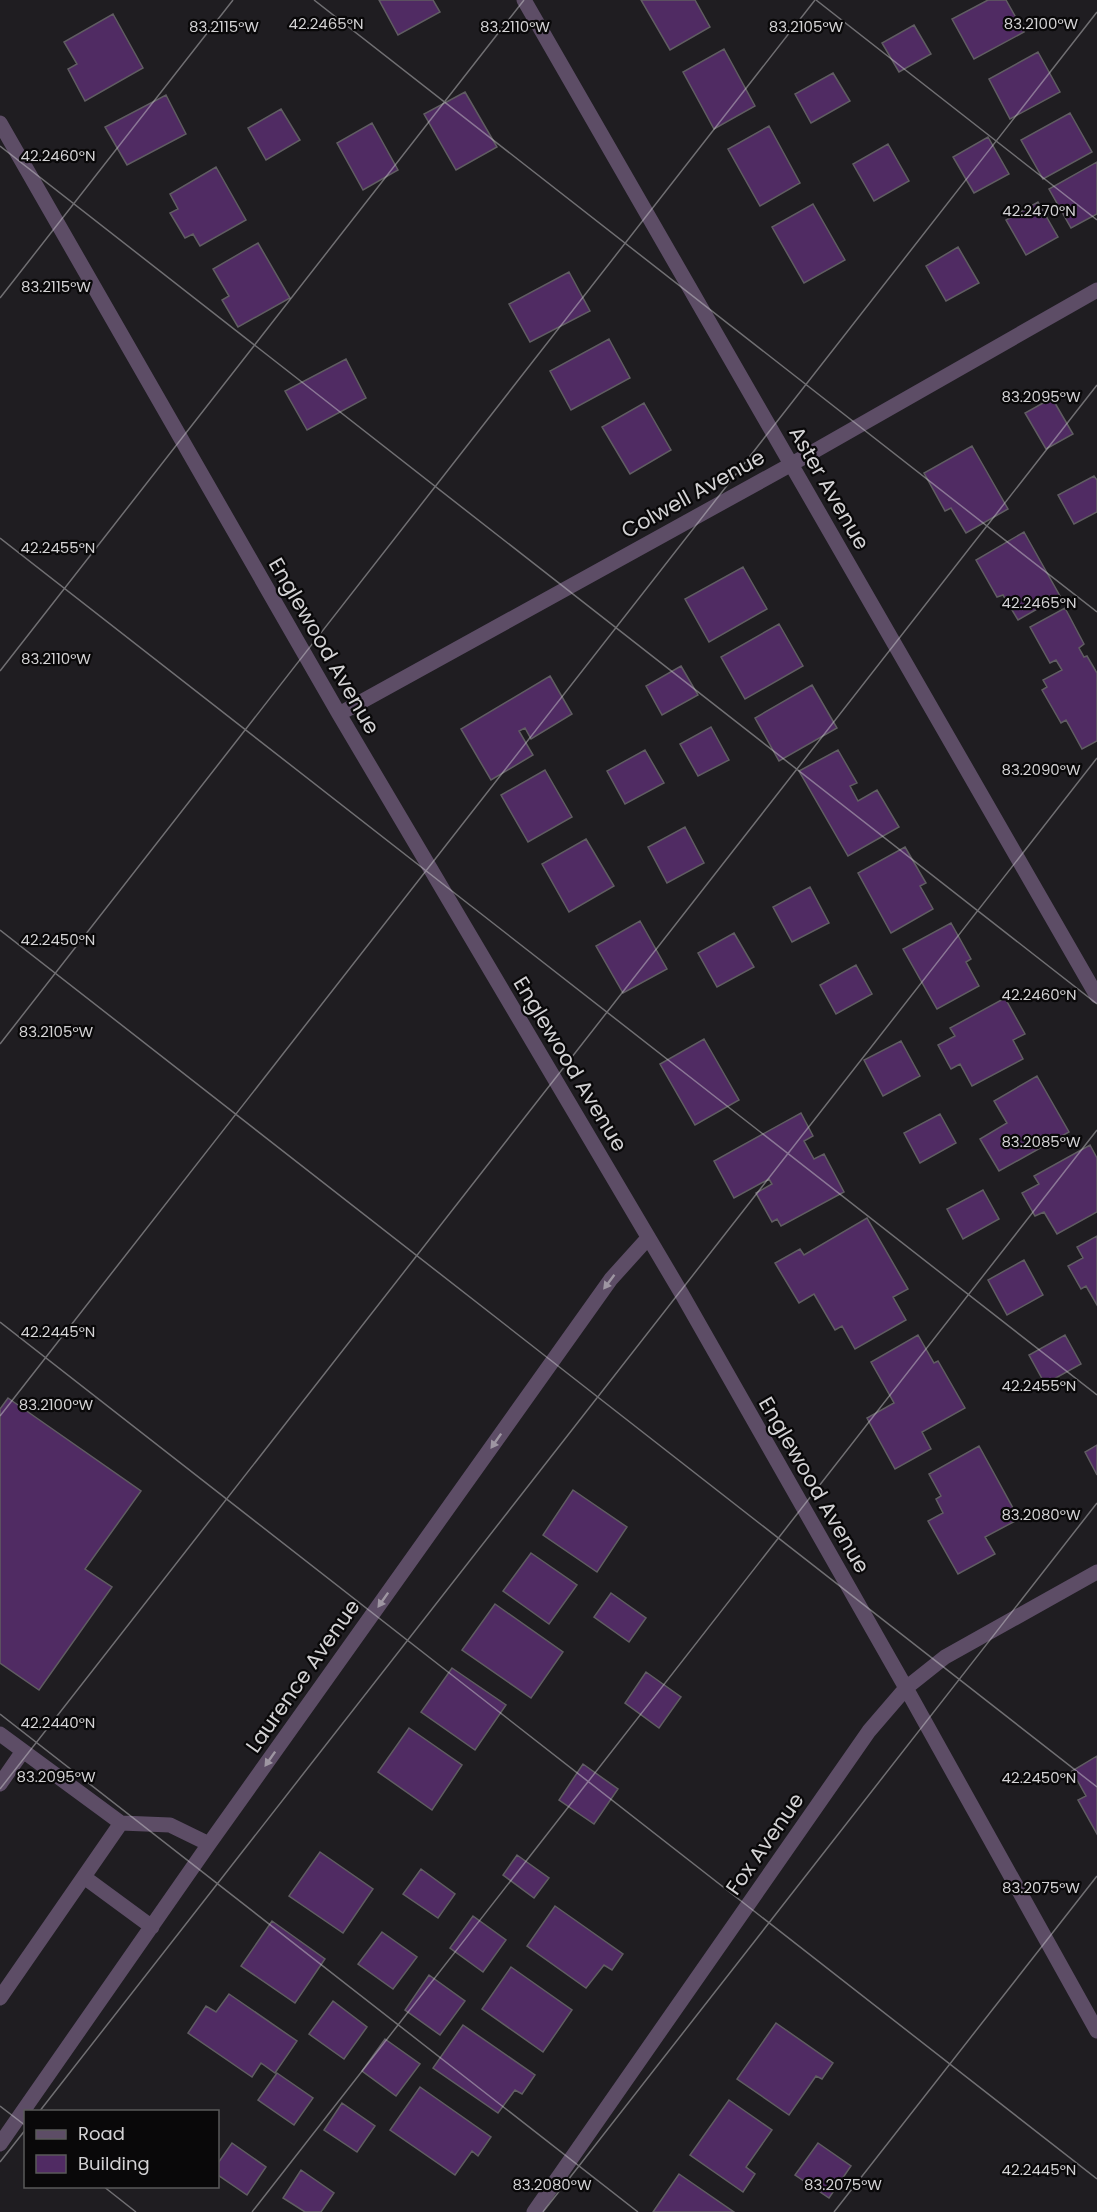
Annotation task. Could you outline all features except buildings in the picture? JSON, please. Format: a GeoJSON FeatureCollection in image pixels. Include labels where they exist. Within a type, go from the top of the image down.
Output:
{"type":"FeatureCollection","features":[{"type":"Feature","properties":{"kind":"street","name":"Aster Avenue"},"geometry":{"type":"LineString","coordinates":[[524,0],[1097,996]]}},
{"type":"Feature","properties":{"kind":"street","name":"Englewood Avenue"},"geometry":{"type":"LineString","coordinates":[[0,123],[339,714],[648,1238],[906,1688],[1097,2031]]}},
{"type":"Feature","properties":{"kind":"street","name":"Colwell Avenue"},"geometry":{"type":"LineString","coordinates":[[339,714],[790,465],[1097,290]]}},
{"type":"Feature","properties":{"kind":"street","name":"Laurence Avenue"},"geometry":{"type":"LineString","coordinates":[[0,2144],[209,1844],[611,1279],[648,1238]]}},
{"type":"Feature","properties":{"kind":"street","name":"Fox Avenue"},"geometry":{"type":"LineString","coordinates":[[534,2212],[869,1731],[906,1688],[945,1657],[1097,1572]]}},
{"type":"Feature","properties":{"kind":"street"},"geometry":{"type":"LineString","coordinates":[[0,1734],[122,1823],[170,1825],[209,1844]]}},
{"type":"Feature","properties":{"kind":"street"},"geometry":{"type":"LineString","coordinates":[[0,1784],[23,1751]]}},
{"type":"Feature","properties":{"kind":"street"},"geometry":{"type":"LineString","coordinates":[[0,1998],[122,1823]]}},
{"type":"Feature","properties":{"kind":"street"},"geometry":{"type":"LineString","coordinates":[[84,1877],[152,1926]]}}]}
